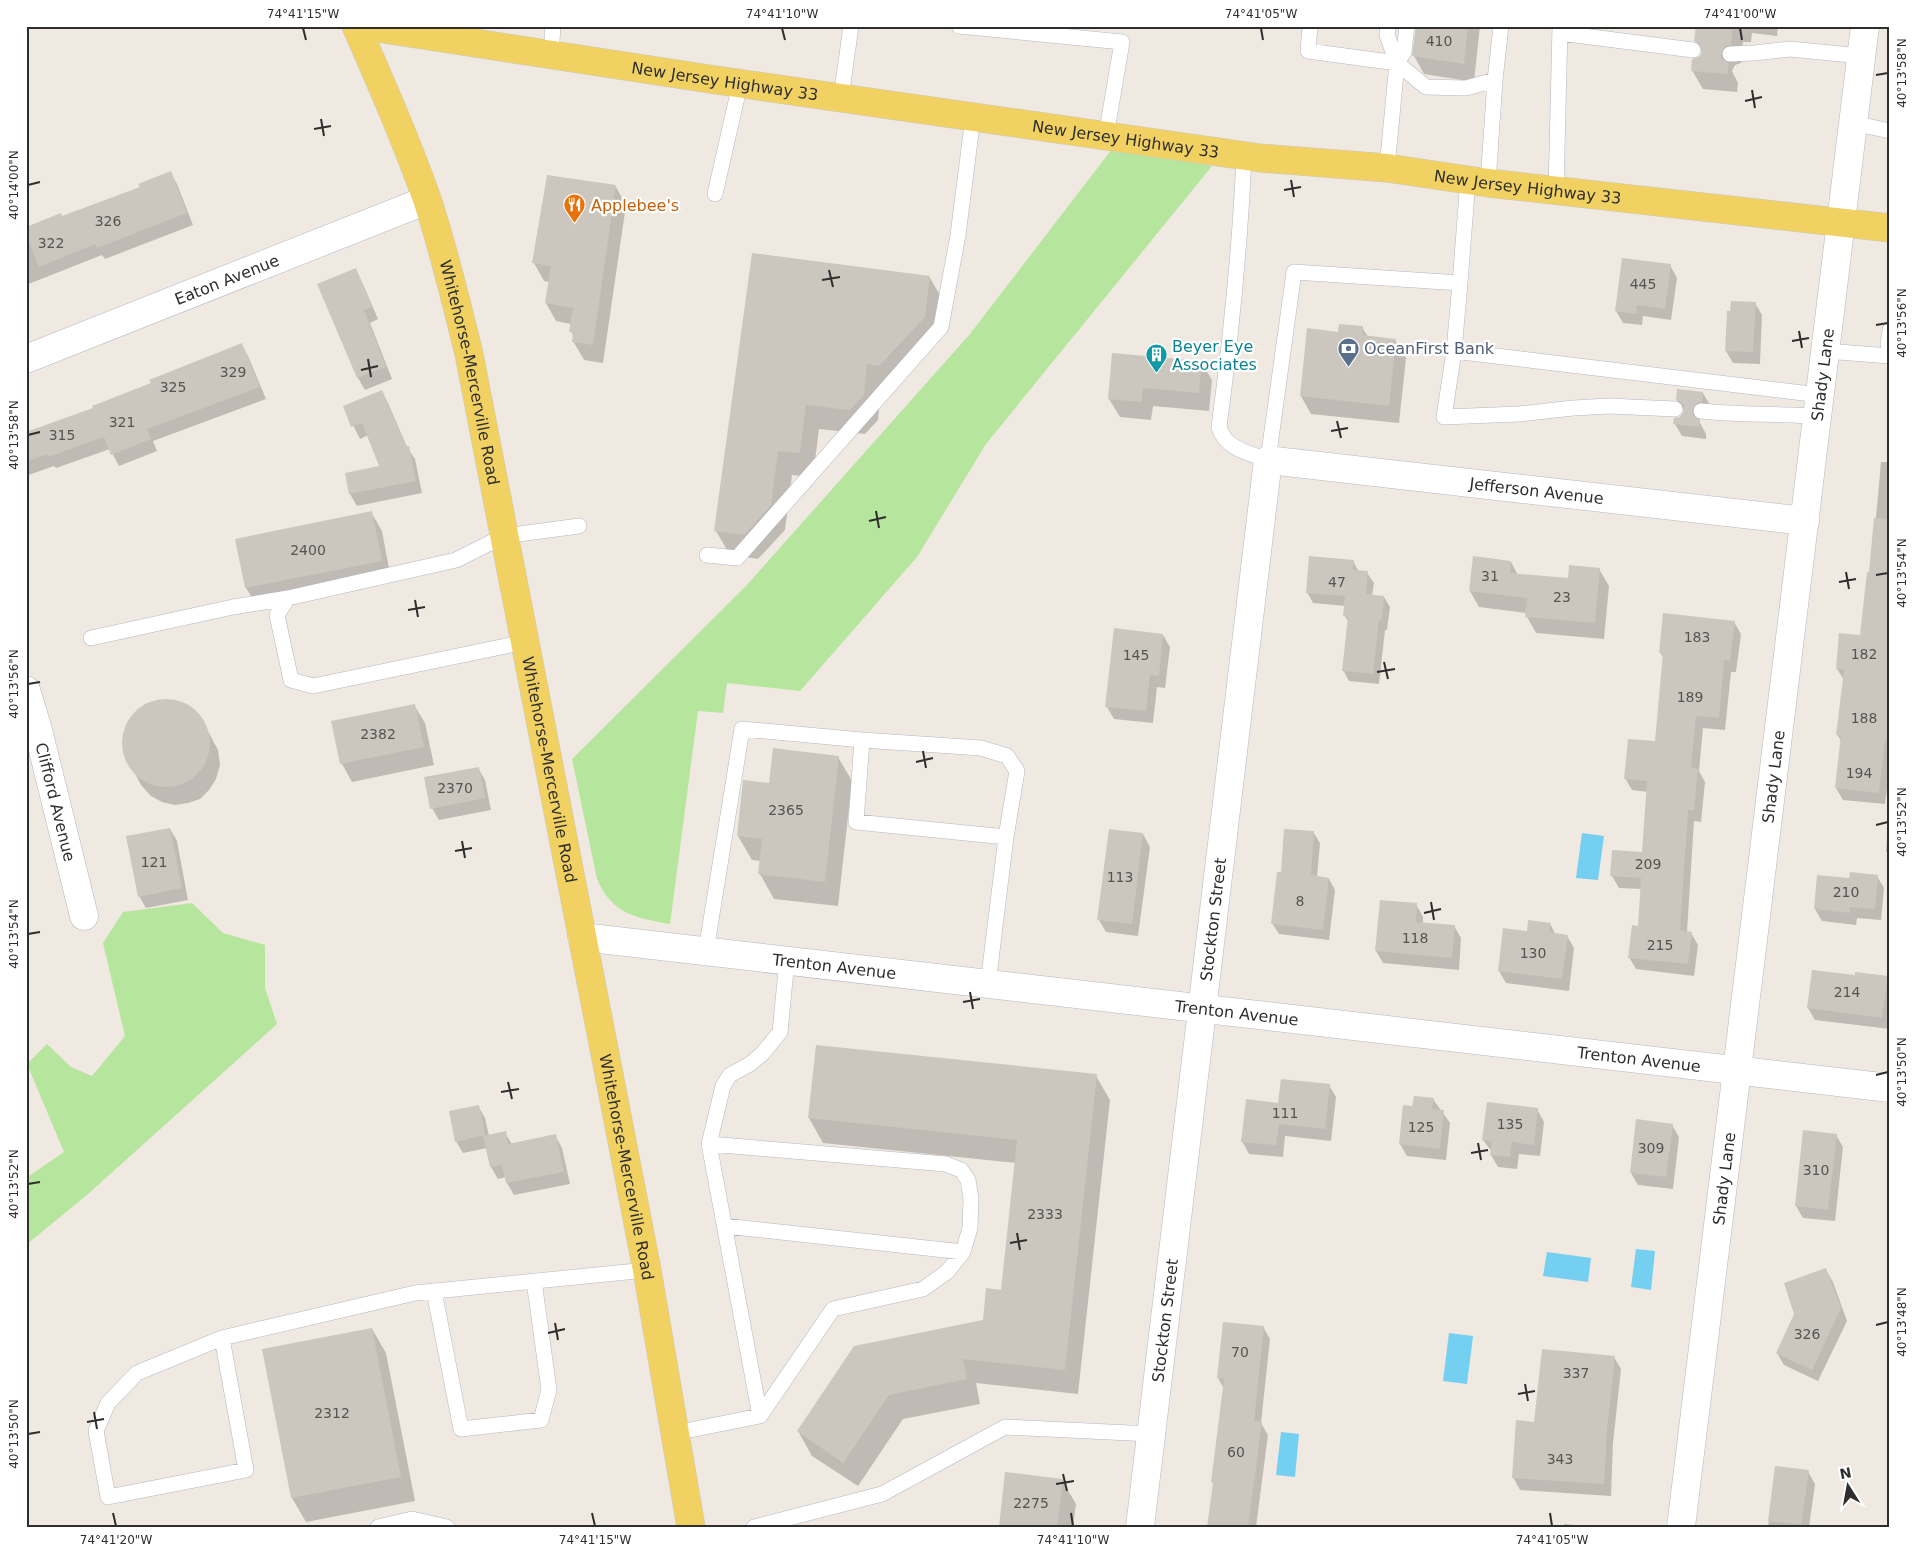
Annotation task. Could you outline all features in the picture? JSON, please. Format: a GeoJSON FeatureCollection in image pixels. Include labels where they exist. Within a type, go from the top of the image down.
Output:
{"type":"FeatureCollection","features":[{"type":"Feature","properties":{"kind":"main road","name":"Whitehorse-Mercerville Road"},"geometry":{"type":"LineString","coordinates":[[356,26],[402,133],[427,200],[447,264],[469,354],[647,1270],[691,1527]]}},
{"type":"Feature","properties":{"kind":"main road","name":"New Jersey Highway 33"},"geometry":{"type":"LineString","coordinates":[[364,26],[740,84],[1244,156],[1387,168],[1478,182],[1890,228]]}},
{"type":"Feature","properties":{"kind":"street","name":"Shady Lane"},"geometry":{"type":"LineString","coordinates":[[1681,1527],[1865,26]]}},
{"type":"Feature","properties":{"kind":"street","name":"Eaton Avenue"},"geometry":{"type":"LineString","coordinates":[[26,359],[427,200]]}},
{"type":"Feature","properties":{"kind":"street","name":"Jefferson Avenue"},"geometry":{"type":"LineString","coordinates":[[1268,460],[1804,521]]}},
{"type":"Feature","properties":{"kind":"street","name":"Stockton Street"},"geometry":{"type":"LineString","coordinates":[[1140,1527],[1268,460]]}},
{"type":"Feature","properties":{"kind":"street","name":"Clifford Avenue"},"geometry":{"type":"LineString","coordinates":[[26,690],[32,735],[84,916]]}},
{"type":"Feature","properties":{"kind":"street","name":"Trenton Avenue"},"geometry":{"type":"LineString","coordinates":[[582,937],[1890,1088]]}},
{"type":"Feature","properties":{"kind":"lane"},"geometry":{"type":"LineString","coordinates":[[551,55],[553,26]]}},
{"type":"Feature","properties":{"kind":"lane"},"geometry":{"type":"LineString","coordinates":[[842,98],[851,26]]}},
{"type":"Feature","properties":{"kind":"lane"},"geometry":{"type":"LineString","coordinates":[[959,26],[1122,42],[1106,136]]}},
{"type":"Feature","properties":{"kind":"lane"},"geometry":{"type":"LineString","coordinates":[[1310,26],[1308,52],[1397,63],[1426,87],[1466,88],[1495,80]]}},
{"type":"Feature","properties":{"kind":"lane"},"geometry":{"type":"LineString","coordinates":[[1387,168],[1397,63],[1387,35],[1388,26]]}},
{"type":"Feature","properties":{"kind":"lane"},"geometry":{"type":"LineString","coordinates":[[1397,63],[1404,52],[1407,26]]}},
{"type":"Feature","properties":{"kind":"lane"},"geometry":{"type":"LineString","coordinates":[[1488,26],[1498,52]]}},
{"type":"Feature","properties":{"kind":"lane"},"geometry":{"type":"LineString","coordinates":[[1501,26],[1495,80],[1460,283],[1454,351],[1444,417],[1509,415],[1609,406],[1675,409]]}},
{"type":"Feature","properties":{"kind":"lane"},"geometry":{"type":"LineString","coordinates":[[1556,191],[1560,29],[1693,50]]}},
{"type":"Feature","properties":{"kind":"lane"},"geometry":{"type":"LineString","coordinates":[[1730,54],[1754,54],[1790,49],[1861,56]]}},
{"type":"Feature","properties":{"kind":"lane"},"geometry":{"type":"LineString","coordinates":[[715,194],[740,84]]}},
{"type":"Feature","properties":{"kind":"lane"},"geometry":{"type":"LineString","coordinates":[[707,555],[737,558],[942,327],[958,235],[973,117]]}},
{"type":"Feature","properties":{"kind":"lane"},"geometry":{"type":"LineString","coordinates":[[1853,123],[1890,131]]}},
{"type":"Feature","properties":{"kind":"lane"},"geometry":{"type":"LineString","coordinates":[[1244,156],[1236,280],[1219,427],[1222,436],[1227,442],[1238,449],[1268,460],[1294,272],[1460,283]]}},
{"type":"Feature","properties":{"kind":"lane"},"geometry":{"type":"LineString","coordinates":[[1890,330],[1888,344],[1890,350]]}},
{"type":"Feature","properties":{"kind":"lane"},"geometry":{"type":"LineString","coordinates":[[1454,351],[1819,405]]}},
{"type":"Feature","properties":{"kind":"lane"},"geometry":{"type":"LineString","coordinates":[[1825,351],[1890,356]]}},
{"type":"Feature","properties":{"kind":"lane"},"geometry":{"type":"LineString","coordinates":[[1701,411],[1733,414],[1761,413],[1819,405]]}},
{"type":"Feature","properties":{"kind":"lane"},"geometry":{"type":"LineString","coordinates":[[91,638],[233,607],[288,598],[456,560],[504,536],[579,526]]}},
{"type":"Feature","properties":{"kind":"lane"},"geometry":{"type":"LineString","coordinates":[[288,598],[277,615],[291,680],[313,686],[525,642]]}},
{"type":"Feature","properties":{"kind":"lane"},"geometry":{"type":"LineString","coordinates":[[706,951],[742,729],[980,748],[1007,756],[1017,771],[1006,838],[988,984]]}},
{"type":"Feature","properties":{"kind":"lane"},"geometry":{"type":"LineString","coordinates":[[862,740],[856,822],[1006,838]]}},
{"type":"Feature","properties":{"kind":"lane"},"geometry":{"type":"LineString","coordinates":[[760,1416],[709,1144],[723,1086],[730,1075],[762,1054],[780,1032],[787,960]]}},
{"type":"Feature","properties":{"kind":"lane"},"geometry":{"type":"LineString","coordinates":[[675,1433],[760,1416],[833,1309],[923,1288],[946,1272],[963,1252],[970,1228],[971,1199],[968,1180],[961,1170],[946,1164],[709,1144]]}},
{"type":"Feature","properties":{"kind":"lane"},"geometry":{"type":"LineString","coordinates":[[725,1226],[963,1252]]}},
{"type":"Feature","properties":{"kind":"lane"},"geometry":{"type":"LineString","coordinates":[[222,1338],[246,1470],[108,1497],[96,1431],[108,1403],[138,1373],[222,1338],[415,1293],[647,1270]]}},
{"type":"Feature","properties":{"kind":"lane"},"geometry":{"type":"LineString","coordinates":[[434,1291],[461,1429],[541,1420],[549,1390],[534,1281]]}},
{"type":"Feature","properties":{"kind":"lane"},"geometry":{"type":"LineString","coordinates":[[754,1527],[882,1494],[1005,1427],[1151,1434]]}},
{"type":"Feature","properties":{"kind":"lane"},"geometry":{"type":"LineString","coordinates":[[378,1527],[412,1519],[447,1527]]}},
{"type":"Feature","properties":{"kind":"green space"},"geometry":{"type":"Polygon","coordinates":[[[1112,149],[1212,166],[986,444],[917,557],[800,691],[727,683],[723,713],[698,711],[670,924],[636,916],[618,907],[603,891],[597,879],[572,759],[746,586],[970,334],[1112,149]]]}},
{"type":"Feature","properties":{"kind":"green space"},"geometry":{"type":"Polygon","coordinates":[[[192,903],[223,933],[265,945],[265,988],[277,1024],[88,1194],[26,1245],[26,1178],[64,1152],[27,1064],[47,1044],[71,1067],[92,1076],[125,1036],[103,943],[123,912],[192,903]]]}},
{"type":"Feature","properties":{"kind":"water"},"geometry":{"type":"Polygon","coordinates":[[[1582,833],[1604,836],[1598,880],[1576,878],[1582,833]]]}},
{"type":"Feature","properties":{"kind":"water"},"geometry":{"type":"Polygon","coordinates":[[[1636,1249],[1655,1251],[1651,1290],[1631,1287],[1636,1249]]]}},
{"type":"Feature","properties":{"kind":"water"},"geometry":{"type":"Polygon","coordinates":[[[1547,1252],[1591,1258],[1588,1282],[1543,1276],[1547,1252]]]}},
{"type":"Feature","properties":{"kind":"water"},"geometry":{"type":"Polygon","coordinates":[[[1449,1333],[1473,1336],[1467,1384],[1443,1381],[1449,1333]]]}},
{"type":"Feature","properties":{"kind":"water"},"geometry":{"type":"Polygon","coordinates":[[[1281,1432],[1299,1434],[1295,1477],[1276,1475],[1281,1432]]]}},
{"type":"Feature","properties":{"kind":"building"},"geometry":{"type":"Polygon","coordinates":[[[1416,26],[1468,26],[1464,64],[1412,56],[1416,26]]]}},
{"type":"Feature","properties":{"kind":"building"},"geometry":{"type":"Polygon","coordinates":[[[1696,26],[1733,26],[1731,45],[1725,46],[1721,54],[1722,59],[1729,63],[1727,74],[1691,71],[1692,59],[1700,56],[1702,51],[1699,43],[1694,41],[1696,26]]]}},
{"type":"Feature","properties":{"kind":"building"},"geometry":{"type":"Polygon","coordinates":[[[171,171],[187,213],[97,248],[95,244],[39,267],[26,235],[26,227],[61,213],[62,216],[140,187],[138,184],[171,171]]]}},
{"type":"Feature","properties":{"kind":"building","name":"Applebee's"},"geometry":{"type":"Polygon","coordinates":[[[547,175],[616,185],[593,345],[572,342],[573,333],[569,331],[573,308],[545,303],[551,266],[532,263],[547,175]]]}},
{"type":"Feature","properties":{"kind":"building"},"geometry":{"type":"Polygon","coordinates":[[[752,253],[930,276],[925,317],[879,366],[867,364],[864,395],[850,410],[806,405],[800,453],[778,451],[771,505],[744,535],[714,531],[752,253]]]}},
{"type":"Feature","properties":{"kind":"building"},"geometry":{"type":"Polygon","coordinates":[[[1622,258],[1671,264],[1665,309],[1637,305],[1636,314],[1615,311],[1622,258]]]}},
{"type":"Feature","properties":{"kind":"building"},"geometry":{"type":"Polygon","coordinates":[[[356,268],[372,307],[364,310],[386,367],[357,378],[317,284],[356,268]]]}},
{"type":"Feature","properties":{"kind":"building"},"geometry":{"type":"Polygon","coordinates":[[[1731,301],[1756,302],[1753,352],[1725,351],[1727,311],[1730,311],[1731,301]]]}},
{"type":"Feature","properties":{"kind":"building","name":"OceanFirst Bank"},"geometry":{"type":"Polygon","coordinates":[[[1339,324],[1363,326],[1362,335],[1396,339],[1389,406],[1300,396],[1307,328],[1338,332],[1339,324]]]}},
{"type":"Feature","properties":{"kind":"building"},"geometry":{"type":"Polygon","coordinates":[[[242,343],[260,387],[147,429],[151,439],[111,455],[104,437],[48,457],[47,454],[26,462],[26,432],[93,408],[92,406],[151,383],[149,380],[242,343]]]}},
{"type":"Feature","properties":{"kind":"building","name":"Beyer Eye Associates"},"geometry":{"type":"Polygon","coordinates":[[[1112,353],[1202,361],[1199,393],[1143,388],[1141,402],[1108,399],[1112,353]]]}},
{"type":"Feature","properties":{"kind":"building"},"geometry":{"type":"Polygon","coordinates":[[[1677,389],[1703,392],[1702,402],[1697,403],[1692,410],[1693,415],[1700,420],[1699,427],[1673,424],[1674,418],[1680,417],[1684,410],[1683,404],[1676,400],[1677,389]]]}},
{"type":"Feature","properties":{"kind":"building"},"geometry":{"type":"Polygon","coordinates":[[[382,390],[406,446],[409,446],[416,481],[349,494],[345,473],[379,466],[362,423],[351,427],[343,406],[382,390]]]}},
{"type":"Feature","properties":{"kind":"building"},"geometry":{"type":"Polygon","coordinates":[[[372,511],[382,561],[245,588],[235,539],[372,511]]]}},
{"type":"Feature","properties":{"kind":"building"},"geometry":{"type":"Polygon","coordinates":[[[1874,518],[1890,519],[1890,741],[1885,741],[1879,793],[1835,788],[1841,735],[1836,735],[1844,670],[1836,669],[1839,633],[1860,635],[1874,518]]]}},
{"type":"Feature","properties":{"kind":"building"},"geometry":{"type":"Polygon","coordinates":[[[1309,556],[1354,560],[1353,570],[1368,571],[1366,594],[1384,596],[1382,620],[1379,620],[1373,674],[1342,671],[1348,617],[1343,616],[1345,596],[1306,593],[1309,556]]]}},
{"type":"Feature","properties":{"kind":"building"},"geometry":{"type":"Polygon","coordinates":[[[1473,556],[1511,561],[1510,573],[1568,578],[1569,565],[1600,568],[1595,623],[1525,617],[1527,598],[1469,591],[1473,556]]]}},
{"type":"Feature","properties":{"kind":"building"},"geometry":{"type":"Polygon","coordinates":[[[1663,613],[1735,621],[1730,661],[1724,660],[1719,718],[1696,716],[1691,768],[1698,769],[1694,810],[1688,810],[1680,930],[1692,932],[1688,964],[1628,958],[1632,925],[1638,926],[1641,878],[1610,876],[1612,850],[1642,852],[1647,781],[1624,779],[1628,739],[1655,741],[1663,653],[1659,653],[1663,613]]]}},
{"type":"Feature","properties":{"kind":"building"},"geometry":{"type":"Polygon","coordinates":[[[1114,628],[1163,634],[1159,676],[1150,675],[1146,711],[1105,707],[1114,628]]]}},
{"type":"Feature","properties":{"kind":"building"},"geometry":{"type":"Polygon","coordinates":[[[166,699],[183,703],[197,712],[206,726],[210,743],[206,760],[197,774],[183,783],[166,787],[149,783],[135,774],[126,760],[122,743],[126,726],[135,712],[149,703],[166,699]]]}},
{"type":"Feature","properties":{"kind":"building"},"geometry":{"type":"Polygon","coordinates":[[[415,704],[424,747],[340,764],[331,721],[415,704]]]}},
{"type":"Feature","properties":{"kind":"building"},"geometry":{"type":"Polygon","coordinates":[[[773,748],[839,756],[825,882],[758,874],[762,839],[737,836],[743,780],[769,783],[773,748]]]}},
{"type":"Feature","properties":{"kind":"building"},"geometry":{"type":"Polygon","coordinates":[[[479,767],[485,798],[430,809],[424,777],[479,767]]]}},
{"type":"Feature","properties":{"kind":"building"},"geometry":{"type":"Polygon","coordinates":[[[170,828],[182,888],[138,897],[126,836],[170,828]]]}},
{"type":"Feature","properties":{"kind":"building"},"geometry":{"type":"Polygon","coordinates":[[[1109,829],[1143,833],[1132,924],[1097,920],[1109,829]]]}},
{"type":"Feature","properties":{"kind":"building"},"geometry":{"type":"Polygon","coordinates":[[[1284,829],[1314,831],[1311,875],[1329,878],[1323,930],[1271,924],[1277,872],[1281,872],[1284,829]]]}},
{"type":"Feature","properties":{"kind":"building"},"geometry":{"type":"Polygon","coordinates":[[[1850,872],[1878,875],[1875,909],[1850,907],[1850,913],[1814,909],[1817,875],[1849,878],[1850,872]]]}},
{"type":"Feature","properties":{"kind":"building"},"geometry":{"type":"Polygon","coordinates":[[[1380,900],[1417,903],[1416,922],[1455,925],[1452,958],[1375,951],[1380,900]]]}},
{"type":"Feature","properties":{"kind":"building"},"geometry":{"type":"Polygon","coordinates":[[[1528,920],[1551,923],[1549,932],[1568,935],[1562,979],[1498,971],[1503,928],[1527,931],[1528,920]]]}},
{"type":"Feature","properties":{"kind":"building"},"geometry":{"type":"Polygon","coordinates":[[[1812,970],[1855,975],[1855,972],[1888,976],[1882,1018],[1807,1008],[1812,970]]]}},
{"type":"Feature","properties":{"kind":"building"},"geometry":{"type":"Polygon","coordinates":[[[816,1045],[1097,1074],[1065,1370],[963,1359],[967,1379],[889,1395],[843,1463],[797,1431],[854,1346],[983,1320],[986,1288],[1001,1290],[1017,1140],[808,1118],[816,1045]]]}},
{"type":"Feature","properties":{"kind":"building"},"geometry":{"type":"Polygon","coordinates":[[[1281,1079],[1330,1084],[1325,1129],[1279,1124],[1276,1145],[1241,1142],[1246,1099],[1278,1103],[1281,1079]]]}},
{"type":"Feature","properties":{"kind":"building"},"geometry":{"type":"Polygon","coordinates":[[[1414,1096],[1434,1098],[1432,1109],[1444,1110],[1440,1149],[1399,1144],[1403,1105],[1412,1106],[1414,1096]]]}},
{"type":"Feature","properties":{"kind":"building"},"geometry":{"type":"Polygon","coordinates":[[[1487,1102],[1538,1108],[1534,1145],[1512,1142],[1510,1157],[1490,1155],[1492,1141],[1482,1140],[1487,1102]]]}},
{"type":"Feature","properties":{"kind":"building"},"geometry":{"type":"Polygon","coordinates":[[[479,1105],[485,1135],[455,1142],[449,1111],[479,1105]]]}},
{"type":"Feature","properties":{"kind":"building"},"geometry":{"type":"Polygon","coordinates":[[[1636,1119],[1673,1124],[1666,1177],[1630,1173],[1636,1119]]]}},
{"type":"Feature","properties":{"kind":"building"},"geometry":{"type":"Polygon","coordinates":[[[1803,1130],[1837,1134],[1828,1210],[1795,1206],[1803,1130]]]}},
{"type":"Feature","properties":{"kind":"building"},"geometry":{"type":"Polygon","coordinates":[[[506,1131],[508,1144],[556,1134],[564,1172],[506,1183],[502,1165],[490,1167],[483,1136],[506,1131]]]}},
{"type":"Feature","properties":{"kind":"building"},"geometry":{"type":"Polygon","coordinates":[[[1826,1268],[1841,1308],[1812,1370],[1776,1353],[1794,1314],[1784,1283],[1826,1268]]]}},
{"type":"Feature","properties":{"kind":"building"},"geometry":{"type":"Polygon","coordinates":[[[1223,1322],[1264,1326],[1254,1421],[1262,1422],[1248,1527],[1207,1527],[1224,1379],[1217,1378],[1223,1322]]]}},
{"type":"Feature","properties":{"kind":"building"},"geometry":{"type":"Polygon","coordinates":[[[372,1328],[401,1477],[291,1498],[262,1349],[372,1328]]]}},
{"type":"Feature","properties":{"kind":"building"},"geometry":{"type":"Polygon","coordinates":[[[1542,1349],[1615,1356],[1607,1430],[1604,1484],[1512,1478],[1516,1420],[1534,1422],[1542,1349]]]}},
{"type":"Feature","properties":{"kind":"building"},"geometry":{"type":"Polygon","coordinates":[[[1775,1466],[1809,1470],[1801,1525],[1768,1521],[1775,1466]]]}},
{"type":"Feature","properties":{"kind":"building"},"geometry":{"type":"Polygon","coordinates":[[[1005,1472],[1063,1479],[1057,1527],[999,1527],[1005,1472]]]}},
{"type":"Feature","properties":{"kind":"place","name":"Applebee's"},"geometry":{"type":"Point","coordinates":[575,224]}},
{"type":"Feature","properties":{"kind":"place","name":"OceanFirst Bank"},"geometry":{"type":"Point","coordinates":[1348,367]}},
{"type":"Feature","properties":{"kind":"place","name":"Beyer Eye Associates"},"geometry":{"type":"Point","coordinates":[1156,374]}}]}
